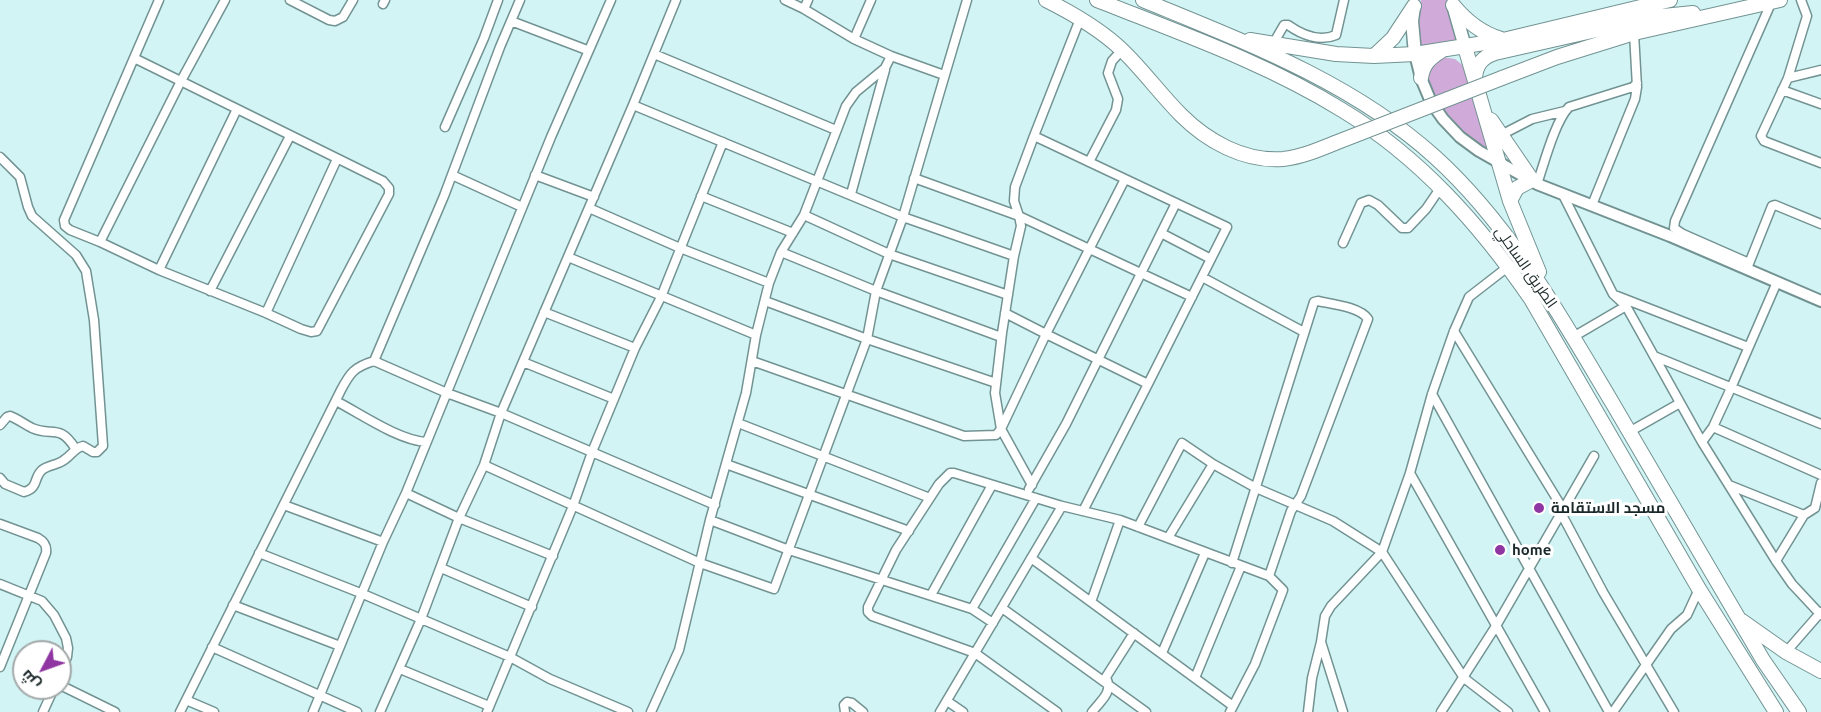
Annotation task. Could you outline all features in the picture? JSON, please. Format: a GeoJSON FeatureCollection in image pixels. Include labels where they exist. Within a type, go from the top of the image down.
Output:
{"type":"FeatureCollection","features":[{"type":"Feature","properties":{"kind":"highway"},"geometry":{"type":"LineString","coordinates":[[1046,0],[1093,26],[1122,50],[1181,115],[1215,142],[1257,158],[1283,159],[1310,153],[1557,57],[1634,33],[1776,1]]}},
{"type":"Feature","properties":{"kind":"highway","name":"الطريق الساحلي"},"geometry":{"type":"LineString","coordinates":[[1097,0],[1250,63],[1342,110],[1384,139],[1441,187],[1509,266],[1699,590],[1776,712]]}},
{"type":"Feature","properties":{"kind":"highway","name":"الطريق الساحلي"},"geometry":{"type":"LineString","coordinates":[[1143,0],[1234,37],[1336,86],[1385,118],[1435,158],[1467,191],[1500,229],[1556,308],[1763,660],[1799,712]]}},
{"type":"Feature","properties":{"kind":"highway","name":"الطريق الساحلي"},"geometry":{"type":"LineString","coordinates":[[1234,37],[1336,54],[1374,56],[1415,54],[1503,40],[1670,0]]}},
{"type":"Feature","properties":{"kind":"highway"},"geometry":{"type":"LineString","coordinates":[[1452,2],[1475,27],[1503,40]]}},
{"type":"Feature","properties":{"kind":"highway"},"geometry":{"type":"LineString","coordinates":[[1374,56],[1393,38],[1415,3]]}},
{"type":"Feature","properties":{"kind":"highway"},"geometry":{"type":"LineString","coordinates":[[1475,78],[1475,71],[1482,59],[1495,52],[1654,17],[1726,13]]}},
{"type":"Feature","properties":{"kind":"highway"},"geometry":{"type":"LineString","coordinates":[[1466,47],[1510,201],[1556,308]]}},
{"type":"Feature","properties":{"kind":"highway"},"geometry":{"type":"LineString","coordinates":[[1421,78],[1425,64],[1443,50]]}},
{"type":"Feature","properties":{"kind":"highway"},"geometry":{"type":"LineString","coordinates":[[1485,111],[1534,182],[1517,188],[1510,201]]}},
{"type":"Feature","properties":{"kind":"highway"},"geometry":{"type":"LineString","coordinates":[[1740,620],[1786,652],[1821,671]]}},
{"type":"Feature","properties":{"kind":"main road"},"geometry":{"type":"LineString","coordinates":[[1452,2],[1466,47]]}},
{"type":"Feature","properties":{"kind":"main road"},"geometry":{"type":"LineString","coordinates":[[1415,3],[1412,21],[1415,54]]}},
{"type":"Feature","properties":{"kind":"street"},"geometry":{"type":"LineString","coordinates":[[134,58],[383,181],[388,188],[389,194],[317,331],[301,329],[159,270],[65,226],[64,220],[159,0]]}},
{"type":"Feature","properties":{"kind":"street"},"geometry":{"type":"LineString","coordinates":[[100,242],[181,81],[225,0]]}},
{"type":"Feature","properties":{"kind":"street"},"geometry":{"type":"LineString","coordinates":[[290,0],[309,4],[329,20],[335,21],[343,17],[352,0]]}},
{"type":"Feature","properties":{"kind":"street"},"geometry":{"type":"LineString","coordinates":[[445,127],[498,0]]}},
{"type":"Feature","properties":{"kind":"street"},"geometry":{"type":"LineString","coordinates":[[374,361],[452,175],[520,0]]}},
{"type":"Feature","properties":{"kind":"street"},"geometry":{"type":"LineString","coordinates":[[313,712],[383,542],[406,493],[587,50],[611,0]]}},
{"type":"Feature","properties":{"kind":"street"},"geometry":{"type":"LineString","coordinates":[[380,712],[421,619],[459,518],[484,465],[501,413],[676,0]]}},
{"type":"Feature","properties":{"kind":"street"},"geometry":{"type":"LineString","coordinates":[[785,0],[854,39],[891,56],[944,75]]}},
{"type":"Feature","properties":{"kind":"street"},"geometry":{"type":"LineString","coordinates":[[804,9],[808,0]]}},
{"type":"Feature","properties":{"kind":"street"},"geometry":{"type":"LineString","coordinates":[[854,39],[872,0]]}},
{"type":"Feature","properties":{"kind":"street"},"geometry":{"type":"LineString","coordinates":[[484,465],[700,563],[774,589],[867,339],[876,291],[903,217],[967,0]]}},
{"type":"Feature","properties":{"kind":"street"},"geometry":{"type":"LineString","coordinates":[[1274,44],[1284,26],[1288,25],[1299,33],[1317,38],[1333,37],[1336,35],[1344,0]]}},
{"type":"Feature","properties":{"kind":"street"},"geometry":{"type":"LineString","coordinates":[[1801,0],[1807,16],[1788,78],[1761,138],[1821,163]]}},
{"type":"Feature","properties":{"kind":"street"},"geometry":{"type":"LineString","coordinates":[[1776,1],[1675,221],[1674,228],[1777,282],[1820,299]]}},
{"type":"Feature","properties":{"kind":"street"},"geometry":{"type":"LineString","coordinates":[[1032,485],[1001,429],[995,393],[1001,337],[1021,226],[1014,201],[1016,187],[1034,136],[1080,19]]}},
{"type":"Feature","properties":{"kind":"street"},"geometry":{"type":"LineString","coordinates":[[511,21],[587,50]]}},
{"type":"Feature","properties":{"kind":"street"},"geometry":{"type":"LineString","coordinates":[[1592,205],[1635,99],[1637,83],[1634,33]]}},
{"type":"Feature","properties":{"kind":"street"},"geometry":{"type":"LineString","coordinates":[[1089,162],[1116,110],[1118,99],[1108,73],[1112,61],[1122,50]]}},
{"type":"Feature","properties":{"kind":"street"},"geometry":{"type":"LineString","coordinates":[[654,54],[836,130]]}},
{"type":"Feature","properties":{"kind":"street"},"geometry":{"type":"LineString","coordinates":[[1415,54],[1421,78],[1431,102],[1460,137],[1479,151],[1534,182],[1748,266]]}},
{"type":"Feature","properties":{"kind":"street"},"geometry":{"type":"LineString","coordinates":[[851,194],[885,68],[891,56]]}},
{"type":"Feature","properties":{"kind":"street"},"geometry":{"type":"LineString","coordinates":[[651,712],[680,650],[711,520],[746,393],[756,335],[769,283],[781,252],[804,215],[846,106],[856,93],[885,68]]}},
{"type":"Feature","properties":{"kind":"street"},"geometry":{"type":"LineString","coordinates":[[1788,78],[1821,70]]}},
{"type":"Feature","properties":{"kind":"street"},"geometry":{"type":"LineString","coordinates":[[1534,182],[1558,123],[1569,107],[1633,87],[1637,83]]}},
{"type":"Feature","properties":{"kind":"street"},"geometry":{"type":"LineString","coordinates":[[1782,90],[1821,104]]}},
{"type":"Feature","properties":{"kind":"street"},"geometry":{"type":"LineString","coordinates":[[633,105],[903,217],[1014,256]]}},
{"type":"Feature","properties":{"kind":"street"},"geometry":{"type":"LineString","coordinates":[[159,270],[237,109]]}},
{"type":"Feature","properties":{"kind":"street"},"geometry":{"type":"LineString","coordinates":[[1501,135],[1532,119],[1565,111]]}},
{"type":"Feature","properties":{"kind":"street"},"geometry":{"type":"LineString","coordinates":[[210,291],[290,136]]}},
{"type":"Feature","properties":{"kind":"street"},"geometry":{"type":"LineString","coordinates":[[1034,136],[1227,227],[1083,511]]}},
{"type":"Feature","properties":{"kind":"street"},"geometry":{"type":"LineString","coordinates":[[400,669],[488,709],[553,556],[592,452],[635,348],[661,297],[723,142]]}},
{"type":"Feature","properties":{"kind":"street"},"geometry":{"type":"LineString","coordinates":[[0,157],[20,177],[32,216],[76,255],[86,271],[94,320],[103,447],[97,452],[83,446],[75,448],[64,460],[42,469],[35,485],[24,492],[5,484],[0,478]]}},
{"type":"Feature","properties":{"kind":"street"},"geometry":{"type":"LineString","coordinates":[[266,313],[337,159]]}},
{"type":"Feature","properties":{"kind":"street"},"geometry":{"type":"LineString","coordinates":[[452,175],[522,207]]}},
{"type":"Feature","properties":{"kind":"street"},"geometry":{"type":"LineString","coordinates":[[535,176],[594,196]]}},
{"type":"Feature","properties":{"kind":"street"},"geometry":{"type":"LineString","coordinates":[[914,178],[1019,216],[1192,297]]}},
{"type":"Feature","properties":{"kind":"street"},"geometry":{"type":"LineString","coordinates":[[752,361],[964,436],[996,435],[1125,179]]}},
{"type":"Feature","properties":{"kind":"street"},"geometry":{"type":"LineString","coordinates":[[1343,243],[1362,203],[1369,200],[1378,205],[1402,228],[1408,228],[1426,209],[1441,187]]}},
{"type":"Feature","properties":{"kind":"street"},"geometry":{"type":"LineString","coordinates":[[1562,193],[1612,294],[1626,306],[1702,442],[1776,561],[1792,584],[1820,613],[1786,652]]}},
{"type":"Feature","properties":{"kind":"street"},"geometry":{"type":"LineString","coordinates":[[701,196],[793,233]]}},
{"type":"Feature","properties":{"kind":"street"},"geometry":{"type":"LineString","coordinates":[[1026,495],[1066,424],[1176,203]]}},
{"type":"Feature","properties":{"kind":"street"},"geometry":{"type":"LineString","coordinates":[[1748,266],[1772,206],[1775,205],[1821,224]]}},
{"type":"Feature","properties":{"kind":"street"},"geometry":{"type":"LineString","coordinates":[[589,208],[680,248],[769,283]]}},
{"type":"Feature","properties":{"kind":"street"},"geometry":{"type":"LineString","coordinates":[[804,215],[889,254],[1008,296]]}},
{"type":"Feature","properties":{"kind":"street"},"geometry":{"type":"LineString","coordinates":[[1161,233],[1210,259]]}},
{"type":"Feature","properties":{"kind":"street"},"geometry":{"type":"LineString","coordinates":[[781,252],[876,291],[1001,337]]}},
{"type":"Feature","properties":{"kind":"street"},"geometry":{"type":"LineString","coordinates":[[568,257],[756,335]]}},
{"type":"Feature","properties":{"kind":"street"},"geometry":{"type":"LineString","coordinates":[[1308,712],[1312,678],[1325,616],[1331,606],[1382,552],[1410,473],[1432,394],[1454,331],[1469,297],[1509,266]]}},
{"type":"Feature","properties":{"kind":"street"},"geometry":{"type":"LineString","coordinates":[[1202,277],[1304,332]]}},
{"type":"Feature","properties":{"kind":"street"},"geometry":{"type":"LineString","coordinates":[[1702,442],[1713,426],[1731,388],[1777,282]]}},
{"type":"Feature","properties":{"kind":"street"},"geometry":{"type":"LineString","coordinates":[[1612,294],[1748,347]]}},
{"type":"Feature","properties":{"kind":"street"},"geometry":{"type":"LineString","coordinates":[[765,301],[996,383]]}},
{"type":"Feature","properties":{"kind":"street"},"geometry":{"type":"LineString","coordinates":[[1196,678],[1236,564],[1256,488],[1314,302],[1358,310],[1368,319],[1305,485],[1291,512],[1269,576]]}},
{"type":"Feature","properties":{"kind":"street"},"geometry":{"type":"LineString","coordinates":[[1573,337],[1626,306]]}},
{"type":"Feature","properties":{"kind":"street"},"geometry":{"type":"LineString","coordinates":[[544,312],[635,348]]}},
{"type":"Feature","properties":{"kind":"street"},"geometry":{"type":"LineString","coordinates":[[1005,313],[1148,384]]}},
{"type":"Feature","properties":{"kind":"street"},"geometry":{"type":"LineString","coordinates":[[1454,331],[1562,511],[1603,592],[1674,712]]}},
{"type":"Feature","properties":{"kind":"street"},"geometry":{"type":"LineString","coordinates":[[1654,356],[1821,424]]}},
{"type":"Feature","properties":{"kind":"street"},"geometry":{"type":"LineString","coordinates":[[180,712],[336,400],[353,371],[359,366],[374,361],[715,505]]}},
{"type":"Feature","properties":{"kind":"street"},"geometry":{"type":"LineString","coordinates":[[523,362],[614,399]]}},
{"type":"Feature","properties":{"kind":"street"},"geometry":{"type":"LineString","coordinates":[[1432,394],[1611,712],[1671,629],[1687,615],[1699,590]]}},
{"type":"Feature","properties":{"kind":"street"},"geometry":{"type":"LineString","coordinates":[[336,400],[403,436],[415,441],[426,442]]}},
{"type":"Feature","properties":{"kind":"street"},"geometry":{"type":"LineString","coordinates":[[1629,432],[1680,403]]}},
{"type":"Feature","properties":{"kind":"street"},"geometry":{"type":"LineString","coordinates":[[0,425],[10,416],[33,428],[56,431],[66,437],[75,448]]}},
{"type":"Feature","properties":{"kind":"street"},"geometry":{"type":"LineString","coordinates":[[738,423],[930,498]]}},
{"type":"Feature","properties":{"kind":"street"},"geometry":{"type":"LineString","coordinates":[[1713,426],[1821,475]]}},
{"type":"Feature","properties":{"kind":"street"},"geometry":{"type":"LineString","coordinates":[[1138,527],[1182,443],[1213,464],[1256,488],[1333,521],[1382,552],[1464,678],[1508,712]]}},
{"type":"Feature","properties":{"kind":"street"},"geometry":{"type":"LineString","coordinates":[[1441,712],[1496,626],[1594,456]]}},
{"type":"Feature","properties":{"kind":"street"},"geometry":{"type":"LineString","coordinates":[[726,464],[909,531]]}},
{"type":"Feature","properties":{"kind":"street"},"geometry":{"type":"LineString","coordinates":[[1168,538],[1213,464]]}},
{"type":"Feature","properties":{"kind":"street"},"geometry":{"type":"LineString","coordinates":[[1031,558],[1196,678],[1232,709],[1255,664],[1283,590],[1269,576],[1119,520],[950,473],[939,484],[896,550],[868,607],[868,612],[872,616],[975,653],[1058,712]]}},
{"type":"Feature","properties":{"kind":"street"},"geometry":{"type":"LineString","coordinates":[[1410,473],[1545,712]]}},
{"type":"Feature","properties":{"kind":"street"},"geometry":{"type":"LineString","coordinates":[[1728,484],[1804,515],[1819,511],[1821,483]]}},
{"type":"Feature","properties":{"kind":"street"},"geometry":{"type":"LineString","coordinates":[[931,595],[992,485]]}},
{"type":"Feature","properties":{"kind":"street"},"geometry":{"type":"LineString","coordinates":[[406,493],[459,518],[553,556]]}},
{"type":"Feature","properties":{"kind":"street"},"geometry":{"type":"LineString","coordinates":[[972,609],[1036,498]]}},
{"type":"Feature","properties":{"kind":"street"},"geometry":{"type":"LineString","coordinates":[[284,505],[383,542]]}},
{"type":"Feature","properties":{"kind":"street"},"geometry":{"type":"LineString","coordinates":[[940,712],[1062,506]]}},
{"type":"Feature","properties":{"kind":"street"},"geometry":{"type":"LineString","coordinates":[[1776,561],[1804,515]]}},
{"type":"Feature","properties":{"kind":"street"},"geometry":{"type":"LineString","coordinates":[[711,520],[789,550],[972,609],[993,623]]}},
{"type":"Feature","properties":{"kind":"street"},"geometry":{"type":"LineString","coordinates":[[1091,602],[1119,520]]}},
{"type":"Feature","properties":{"kind":"street"},"geometry":{"type":"LineString","coordinates":[[0,524],[38,538],[45,544],[46,553],[4,646],[0,667]]}},
{"type":"Feature","properties":{"kind":"street"},"geometry":{"type":"LineString","coordinates":[[259,553],[363,594],[510,657],[550,679],[628,712]]}},
{"type":"Feature","properties":{"kind":"street"},"geometry":{"type":"LineString","coordinates":[[1162,653],[1205,553]]}},
{"type":"Feature","properties":{"kind":"street"},"geometry":{"type":"LineString","coordinates":[[441,568],[532,607]]}},
{"type":"Feature","properties":{"kind":"street"},"geometry":{"type":"LineString","coordinates":[[0,584],[42,601],[54,615],[66,640]]}},
{"type":"Feature","properties":{"kind":"street"},"geometry":{"type":"LineString","coordinates":[[233,605],[340,646]]}},
{"type":"Feature","properties":{"kind":"street"},"geometry":{"type":"LineString","coordinates":[[1002,608],[1146,712]]}},
{"type":"Feature","properties":{"kind":"street"},"geometry":{"type":"LineString","coordinates":[[1092,712],[1108,693],[1110,685],[1106,677],[1134,633]]}},
{"type":"Feature","properties":{"kind":"street"},"geometry":{"type":"LineString","coordinates":[[1321,642],[1343,712]]}},
{"type":"Feature","properties":{"kind":"street"},"geometry":{"type":"LineString","coordinates":[[212,647],[357,712]]}},
{"type":"Feature","properties":{"kind":"street"},"geometry":{"type":"LineString","coordinates":[[72,691],[115,712]]}},
{"type":"Feature","properties":{"kind":"street"},"geometry":{"type":"LineString","coordinates":[[186,700],[214,712]]}},
{"type":"Feature","properties":{"kind":"street"},"geometry":{"type":"LineString","coordinates":[[947,701],[963,712]]}},
{"type":"Feature","properties":{"kind":"street"},"geometry":{"type":"LineString","coordinates":[[845,712],[844,705],[847,702],[863,712]]}},
{"type":"Feature","properties":{"kind":"shaded area"},"geometry":{"type":"Polygon","coordinates":[[[1421,0],[1447,0],[1458,42],[1419,49],[1416,25],[1421,0]]]}},
{"type":"Feature","properties":{"kind":"shaded area"},"geometry":{"type":"Polygon","coordinates":[[[1442,57],[1455,59],[1465,67],[1490,151],[1471,143],[1437,105],[1427,84],[1427,70],[1431,64],[1442,57]]]}},
{"type":"Feature","properties":{"kind":"place","name":"مسجد الاستقامة"},"geometry":{"type":"Point","coordinates":[1539,508]}},
{"type":"Feature","properties":{"kind":"place","name":"home"},"geometry":{"type":"Point","coordinates":[1500,550]}}]}
